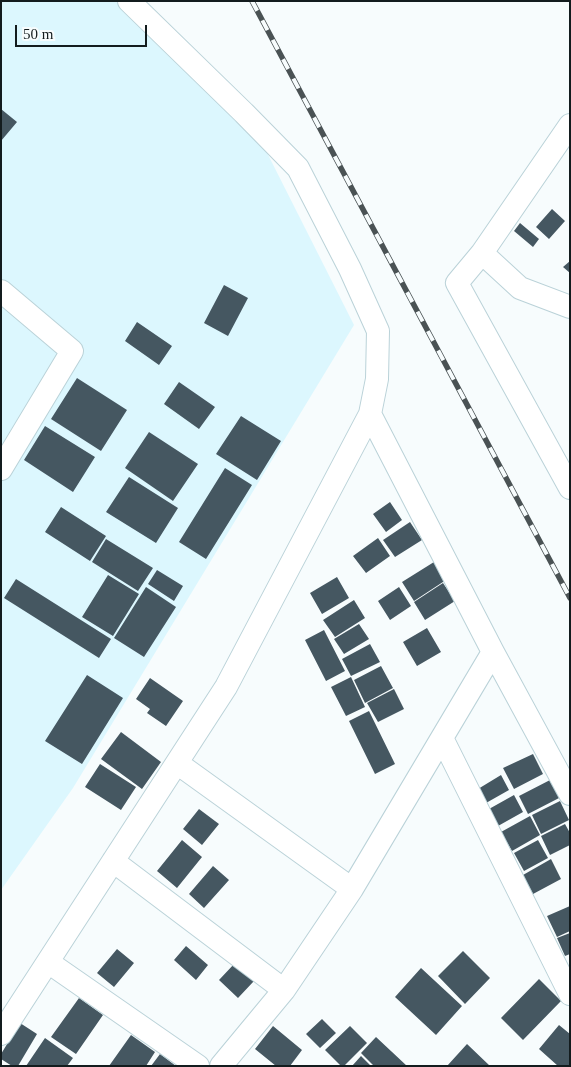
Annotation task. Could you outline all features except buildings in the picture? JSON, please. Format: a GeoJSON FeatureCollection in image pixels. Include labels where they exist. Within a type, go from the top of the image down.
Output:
{"type":"FeatureCollection","features":[{"type":"Feature","properties":{"kind":"street"},"geometry":{"type":"LineString","coordinates":[[1,1034],[226,687],[370,414],[377,379],[378,331],[350,269],[298,168],[129,1]]}},
{"type":"Feature","properties":{"kind":"street"},"geometry":{"type":"LineString","coordinates":[[570,126],[482,253],[457,283],[570,488]]}},
{"type":"Feature","properties":{"kind":"street"},"geometry":{"type":"LineString","coordinates":[[482,253],[520,288],[570,307]]}},
{"type":"Feature","properties":{"kind":"street"},"geometry":{"type":"LineString","coordinates":[[1,291],[72,351],[1,469]]}},
{"type":"Feature","properties":{"kind":"street"},"geometry":{"type":"LineString","coordinates":[[370,414],[493,652],[570,794]]}},
{"type":"Feature","properties":{"kind":"street"},"geometry":{"type":"LineString","coordinates":[[221,1066],[284,990],[352,889],[493,652]]}},
{"type":"Feature","properties":{"kind":"street"},"geometry":{"type":"LineString","coordinates":[[442,738],[570,994]]}},
{"type":"Feature","properties":{"kind":"street"},"geometry":{"type":"LineString","coordinates":[[177,763],[352,889]]}},
{"type":"Feature","properties":{"kind":"street"},"geometry":{"type":"LineString","coordinates":[[113,860],[284,990]]}},
{"type":"Feature","properties":{"kind":"street"},"geometry":{"type":"LineString","coordinates":[[48,962],[198,1066]]}},
{"type":"Feature","properties":{"kind":"shaded area"},"geometry":{"type":"Polygon","coordinates":[[[1,1],[121,1],[249,117],[354,325],[73,788],[1,890],[1,1]]]}},
{"type":"Feature","properties":{"kind":"railway"},"geometry":{"type":"LineString","coordinates":[[252,1],[570,598]]}}]}
